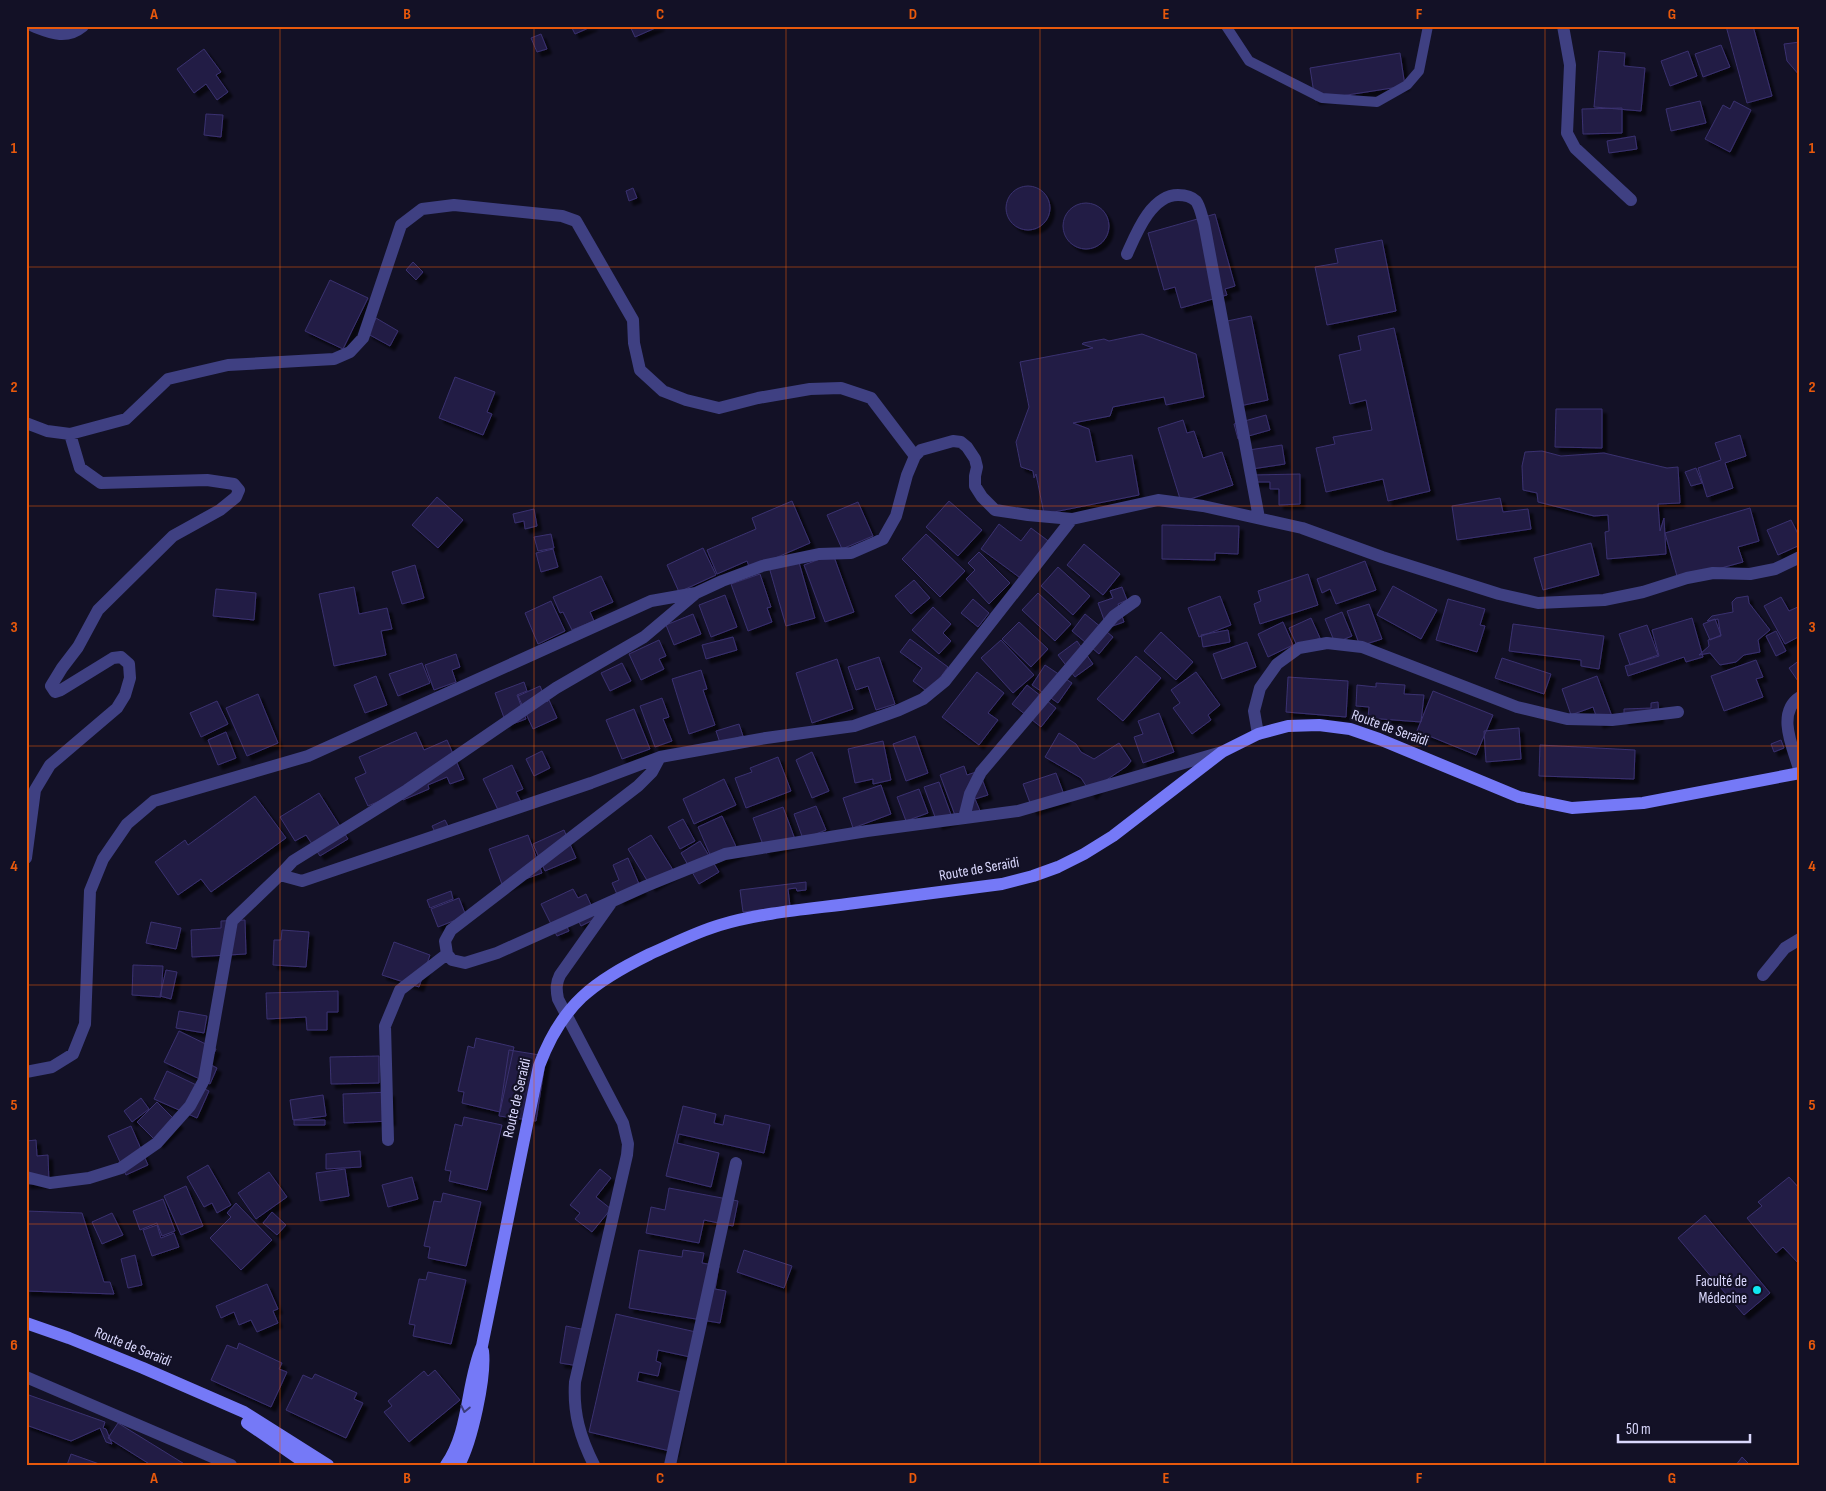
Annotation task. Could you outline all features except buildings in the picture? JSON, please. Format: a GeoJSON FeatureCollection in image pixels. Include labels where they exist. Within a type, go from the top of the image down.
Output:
{"type":"FeatureCollection","features":[{"type":"Feature","properties":{"kind":"street"},"geometry":{"type":"LineString","coordinates":[[33,26],[54,34],[66,35],[83,26]]}},
{"type":"Feature","properties":{"kind":"street"},"geometry":{"type":"LineString","coordinates":[[1563,26],[1570,65],[1567,132],[1575,148],[1631,200]]}},
{"type":"Feature","properties":{"kind":"street"},"geometry":{"type":"LineString","coordinates":[[1127,254],[1142,222],[1155,206],[1172,195],[1186,195],[1196,202],[1204,224],[1259,518]]}},
{"type":"Feature","properties":{"kind":"street"},"geometry":{"type":"LineString","coordinates":[[26,423],[47,431],[70,434],[126,419],[168,379],[228,365],[334,359],[350,352],[363,338],[401,225],[422,209],[454,205],[562,216],[576,221],[633,320],[634,343],[640,370],[663,391],[686,400],[719,408],[758,398],[810,389],[841,388],[871,398],[915,456]]}},
{"type":"Feature","properties":{"kind":"street"},"geometry":{"type":"LineString","coordinates":[[26,858],[35,790],[50,765],[117,708],[125,694],[130,678],[129,664],[121,657],[114,658],[61,690],[55,692],[51,686],[78,647],[98,610],[173,536],[220,510],[236,497],[239,490],[234,484],[207,480],[101,483],[80,468],[70,434]]}},
{"type":"Feature","properties":{"kind":"street"},"geometry":{"type":"LineString","coordinates":[[26,1177],[50,1183],[89,1178],[121,1168],[157,1142],[190,1106],[204,1080],[232,920],[293,861],[407,790],[556,688],[644,637],[696,594],[722,581],[762,566],[819,554],[851,553],[883,539],[896,516],[907,475],[915,456],[921,450],[953,441],[961,442],[967,447],[977,464],[974,481],[977,490],[986,503],[995,510],[1072,519],[1158,500],[1203,506],[1302,528],[1382,558],[1498,594],[1538,603],[1604,600],[1643,592],[1687,578],[1713,573],[1750,574],[1776,569],[1800,557]]}},
{"type":"Feature","properties":{"kind":"street"},"geometry":{"type":"LineString","coordinates":[[280,875],[302,882],[660,757],[766,738],[854,726],[924,699],[944,681],[1072,519]]}},
{"type":"Feature","properties":{"kind":"street"},"geometry":{"type":"LineString","coordinates":[[26,1072],[52,1067],[73,1054],[85,1024],[90,891],[104,859],[127,824],[154,801],[308,756],[651,601],[696,594]]}},
{"type":"Feature","properties":{"kind":"street"},"geometry":{"type":"LineString","coordinates":[[964,818],[970,794],[981,772],[1114,616],[1135,601]]}},
{"type":"Feature","properties":{"kind":"street"},"geometry":{"type":"LineString","coordinates":[[1258,734],[1254,710],[1260,688],[1277,664],[1299,648],[1327,642],[1362,647],[1517,707],[1567,719],[1612,720],[1678,712]]}},
{"type":"Feature","properties":{"kind":"street"},"geometry":{"type":"LineString","coordinates":[[1800,697],[1789,708],[1786,721],[1800,772]]}},
{"type":"Feature","properties":{"kind":"street","name":"Route de Seraïdi"},"geometry":{"type":"LineString","coordinates":[[482,1346],[539,1066],[554,1032],[566,1015],[592,988],[617,970],[695,934],[718,925],[767,914],[1002,884],[1033,876],[1058,867],[1084,854],[1113,836],[1222,752],[1258,734],[1288,726],[1319,725],[1350,729],[1379,739],[1519,797],[1572,808],[1643,803],[1800,772]]}},
{"type":"Feature","properties":{"kind":"street"},"geometry":{"type":"LineString","coordinates":[[660,757],[652,772],[638,786],[451,930],[445,941],[447,954],[452,960],[465,964],[497,953],[646,886],[725,854],[866,830],[1018,811],[1222,752]]}},
{"type":"Feature","properties":{"kind":"street"},"geometry":{"type":"LineString","coordinates":[[594,1465],[577,1423],[574,1402],[575,1382],[628,1144],[623,1124],[558,999],[556,983],[611,903]]}},
{"type":"Feature","properties":{"kind":"street"},"geometry":{"type":"LineString","coordinates":[[1763,975],[1785,948],[1800,939]]}},
{"type":"Feature","properties":{"kind":"street"},"geometry":{"type":"LineString","coordinates":[[388,1140],[385,1026],[400,990],[447,954]]}},
{"type":"Feature","properties":{"kind":"street"},"geometry":{"type":"LineString","coordinates":[[670,1465],[736,1163]]}},
{"type":"Feature","properties":{"kind":"street","name":"Route de Seraïdi"},"geometry":{"type":"LineString","coordinates":[[26,1323],[69,1338],[251,1416],[328,1465]]}},
{"type":"Feature","properties":{"kind":"street"},"geometry":{"type":"LineString","coordinates":[[446,1465],[451,1458],[459,1437],[475,1364],[482,1346]]}},
{"type":"Feature","properties":{"kind":"street"},"geometry":{"type":"LineString","coordinates":[[459,1465],[471,1438],[484,1363],[482,1346]]}},
{"type":"Feature","properties":{"kind":"street"},"geometry":{"type":"LineString","coordinates":[[26,1377],[231,1465]]}},
{"type":"Feature","properties":{"kind":"street","name":"Route de Seraïdi"},"geometry":{"type":"LineString","coordinates":[[226,1405],[246,1423],[308,1465]]}},
{"type":"Feature","properties":{"kind":"lane"},"geometry":{"type":"LineString","coordinates":[[1226,26],[1249,60],[1322,98],[1377,102],[1407,85],[1420,71],[1428,26]]}},
{"type":"Feature","properties":{"kind":"place","name":"Faculté de Médecine"},"geometry":{"type":"Point","coordinates":[1757,1290]}}]}
